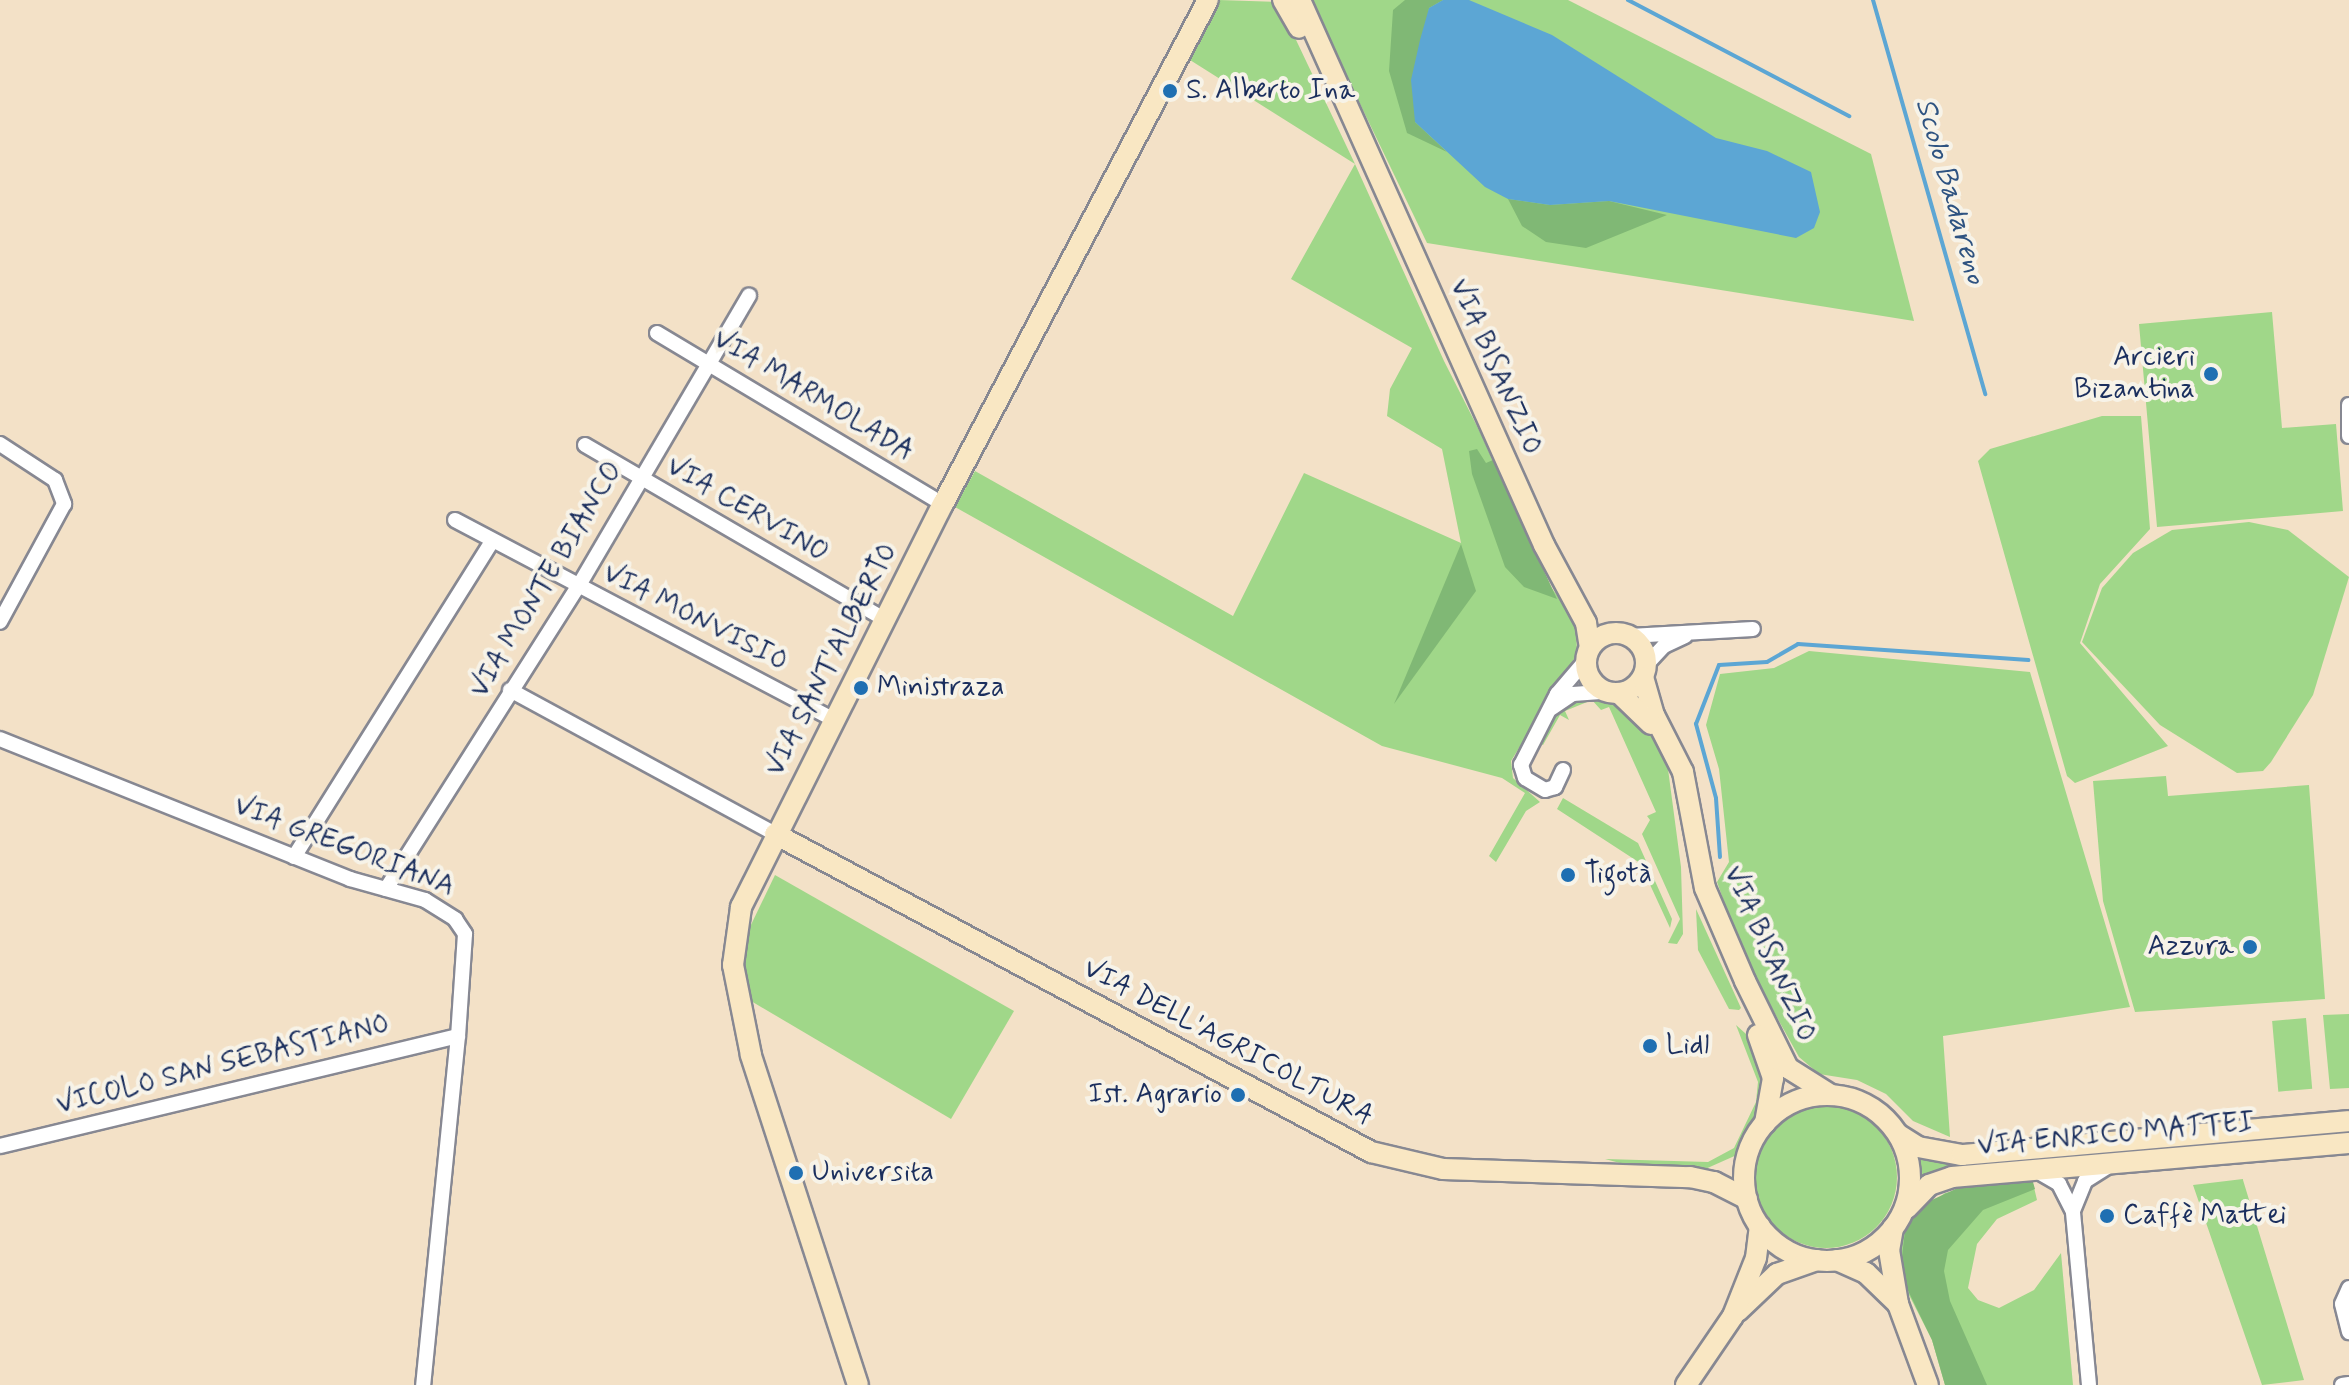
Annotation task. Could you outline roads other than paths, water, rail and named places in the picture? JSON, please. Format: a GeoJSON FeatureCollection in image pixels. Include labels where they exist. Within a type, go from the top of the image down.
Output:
{"type":"FeatureCollection","features":[{"type":"Feature","properties":{"kind":"main road","name":"VIA SANT'ALBERTO"},"geometry":{"type":"LineString","coordinates":[[858,1385],[751,1055],[733,965],[741,907],[832,719],[1208,0]]}},
{"type":"Feature","properties":{"kind":"main road"},"geometry":{"type":"LineString","coordinates":[[1283,0],[1377,177]]}},
{"type":"Feature","properties":{"kind":"main road"},"geometry":{"type":"LineString","coordinates":[[1300,0],[1377,177]]}},
{"type":"Feature","properties":{"kind":"main road","name":"VIA BISANZIO"},"geometry":{"type":"LineString","coordinates":[[1377,177],[1562,578],[1586,623],[1588,654]]}},
{"type":"Feature","properties":{"kind":"main road","name":"VIA BISANZIO"},"geometry":{"type":"LineString","coordinates":[[1562,578],[1606,623],[1627,635]]}},
{"type":"Feature","properties":{"kind":"main road"},"geometry":{"type":"LineString","coordinates":[[1605,635],[1627,635],[1642,647],[1645,671],[1612,693],[1589,679],[1588,654],[1605,635]]}},
{"type":"Feature","properties":{"kind":"main road","name":"VIA BISANZIO"},"geometry":{"type":"LineString","coordinates":[[1645,671],[1654,715],[1683,772],[1700,867],[1728,942],[1788,1068],[1831,1095]]}},
{"type":"Feature","properties":{"kind":"main road","name":"VIA BISANZIO"},"geometry":{"type":"LineString","coordinates":[[1612,693],[1657,733],[1673,769],[1689,879],[1770,1064],[1771,1099],[1765,1123]]}},
{"type":"Feature","properties":{"kind":"main road","name":"VIA DELL'AGRICOLTURA"},"geometry":{"type":"LineString","coordinates":[[775,834],[1371,1152],[1443,1169],[1690,1177],[1714,1182],[1747,1199]]}},
{"type":"Feature","properties":{"kind":"main road"},"geometry":{"type":"LineString","coordinates":[[1898,1304],[1866,1273],[1786,1250],[1760,1226],[1747,1199],[1749,1152],[1765,1123],[1797,1100],[1831,1095],[1863,1103],[1899,1135],[1909,1160],[1910,1188],[1889,1250],[1898,1304],[1928,1385]]}},
{"type":"Feature","properties":{"kind":"main road","name":"VIA ENRICO MATTEI"},"geometry":{"type":"LineString","coordinates":[[1899,1135],[1918,1147],[1962,1155],[2349,1121]]}},
{"type":"Feature","properties":{"kind":"main road","name":"VIA ENRICO MATTEI"},"geometry":{"type":"LineString","coordinates":[[1898,1221],[1929,1185],[1952,1177],[2349,1143]]}},
{"type":"Feature","properties":{"kind":"main road","name":"VIA DELL'AGRICOLTURA"},"geometry":{"type":"LineString","coordinates":[[1690,1177],[1724,1171],[1749,1152]]}},
{"type":"Feature","properties":{"kind":"main road"},"geometry":{"type":"LineString","coordinates":[[1686,1385],[1733,1316],[1777,1274],[1798,1262],[1828,1260],[1878,1243],[1898,1221]]}},
{"type":"Feature","properties":{"kind":"main road"},"geometry":{"type":"LineString","coordinates":[[1733,1316],[1756,1258],[1760,1226]]}},
{"type":"Feature","properties":{"kind":"street","name":"VIA MONTE BIANCO"},"geometry":{"type":"LineString","coordinates":[[386,889],[578,587],[749,296]]}},
{"type":"Feature","properties":{"kind":"street","name":"VIA MARMOLADA"},"geometry":{"type":"LineString","coordinates":[[657,333],[943,504]]}},
{"type":"Feature","properties":{"kind":"street"},"geometry":{"type":"LineString","coordinates":[[2349,405],[2349,436]]}},
{"type":"Feature","properties":{"kind":"street"},"geometry":{"type":"LineString","coordinates":[[0,444],[55,480],[64,504],[0,622]]}},
{"type":"Feature","properties":{"kind":"street","name":"VIA CERVINO"},"geometry":{"type":"LineString","coordinates":[[585,445],[884,619]]}},
{"type":"Feature","properties":{"kind":"street","name":"VIA MONVISIO"},"geometry":{"type":"LineString","coordinates":[[455,520],[832,719]]}},
{"type":"Feature","properties":{"kind":"street"},"geometry":{"type":"LineString","coordinates":[[294,857],[492,541]]}},
{"type":"Feature","properties":{"kind":"street"},"geometry":{"type":"LineString","coordinates":[[1627,635],[1753,629]]}},
{"type":"Feature","properties":{"kind":"street"},"geometry":{"type":"LineString","coordinates":[[1645,671],[1670,642],[1697,633]]}},
{"type":"Feature","properties":{"kind":"street"},"geometry":{"type":"LineString","coordinates":[[1563,770],[1551,790],[1535,785],[1522,770],[1522,757],[1549,710],[1588,654]]}},
{"type":"Feature","properties":{"kind":"street"},"geometry":{"type":"LineString","coordinates":[[510,690],[775,834]]}},
{"type":"Feature","properties":{"kind":"street"},"geometry":{"type":"LineString","coordinates":[[1549,710],[1573,694],[1612,693]]}},
{"type":"Feature","properties":{"kind":"street","name":"VIA GREGORIANA"},"geometry":{"type":"LineString","coordinates":[[0,739],[294,857],[445,908],[465,934],[458,1036],[423,1385]]}},
{"type":"Feature","properties":{"kind":"street","name":"VICOLO SAN SEBASTIANO"},"geometry":{"type":"LineString","coordinates":[[0,1146],[458,1036]]}},
{"type":"Feature","properties":{"kind":"street"},"geometry":{"type":"LineString","coordinates":[[2073,1211],[2085,1181],[2113,1163]]}},
{"type":"Feature","properties":{"kind":"street"},"geometry":{"type":"LineString","coordinates":[[2035,1170],[2059,1184],[2073,1211],[2089,1385]]}},
{"type":"Feature","properties":{"kind":"street"},"geometry":{"type":"LineString","coordinates":[[2349,1288],[2342,1304],[2349,1332]]}},
{"type":"Feature","properties":{"kind":"street"},"geometry":{"type":"LineString","coordinates":[[2342,1385],[2349,1384]]}},
{"type":"Feature","properties":{"kind":"water"},"geometry":{"type":"Polygon","coordinates":[[[1443,0],[1469,0],[1552,35],[1716,138],[1767,151],[1811,172],[1820,212],[1814,228],[1796,238],[1609,201],[1550,205],[1508,199],[1485,187],[1415,122],[1411,80],[1420,40],[1429,8],[1443,0]]]}},
{"type":"Feature","properties":{"kind":"waterway"},"geometry":{"type":"LineString","coordinates":[[1628,0],[1849,116]]}},
{"type":"Feature","properties":{"kind":"waterway","name":"Scolo Badareno"},"geometry":{"type":"LineString","coordinates":[[1873,0],[1985,394]]}},
{"type":"Feature","properties":{"kind":"waterway"},"geometry":{"type":"LineString","coordinates":[[1720,857],[1716,798],[1696,724],[1719,665],[1767,662],[1798,644],[2028,660]]}},
{"type":"Feature","properties":{"kind":"place","name":"S. Alberto Ina"},"geometry":{"type":"Point","coordinates":[1170,91]}},
{"type":"Feature","properties":{"kind":"place","name":"Arcieri Bizantina"},"geometry":{"type":"Point","coordinates":[2211,374]}},
{"type":"Feature","properties":{"kind":"place","name":"Ministraza"},"geometry":{"type":"Point","coordinates":[861,688]}},
{"type":"Feature","properties":{"kind":"place","name":"Tigotà"},"geometry":{"type":"Point","coordinates":[1568,875]}},
{"type":"Feature","properties":{"kind":"place","name":"Azzura"},"geometry":{"type":"Point","coordinates":[2250,947]}},
{"type":"Feature","properties":{"kind":"place","name":"Lidl"},"geometry":{"type":"Point","coordinates":[1650,1046]}},
{"type":"Feature","properties":{"kind":"place","name":"Ist. Agrario"},"geometry":{"type":"Point","coordinates":[1238,1095]}},
{"type":"Feature","properties":{"kind":"place","name":"Universita"},"geometry":{"type":"Point","coordinates":[796,1173]}},
{"type":"Feature","properties":{"kind":"place","name":"Caffè Mattei"},"geometry":{"type":"Point","coordinates":[2107,1216]}}]}
